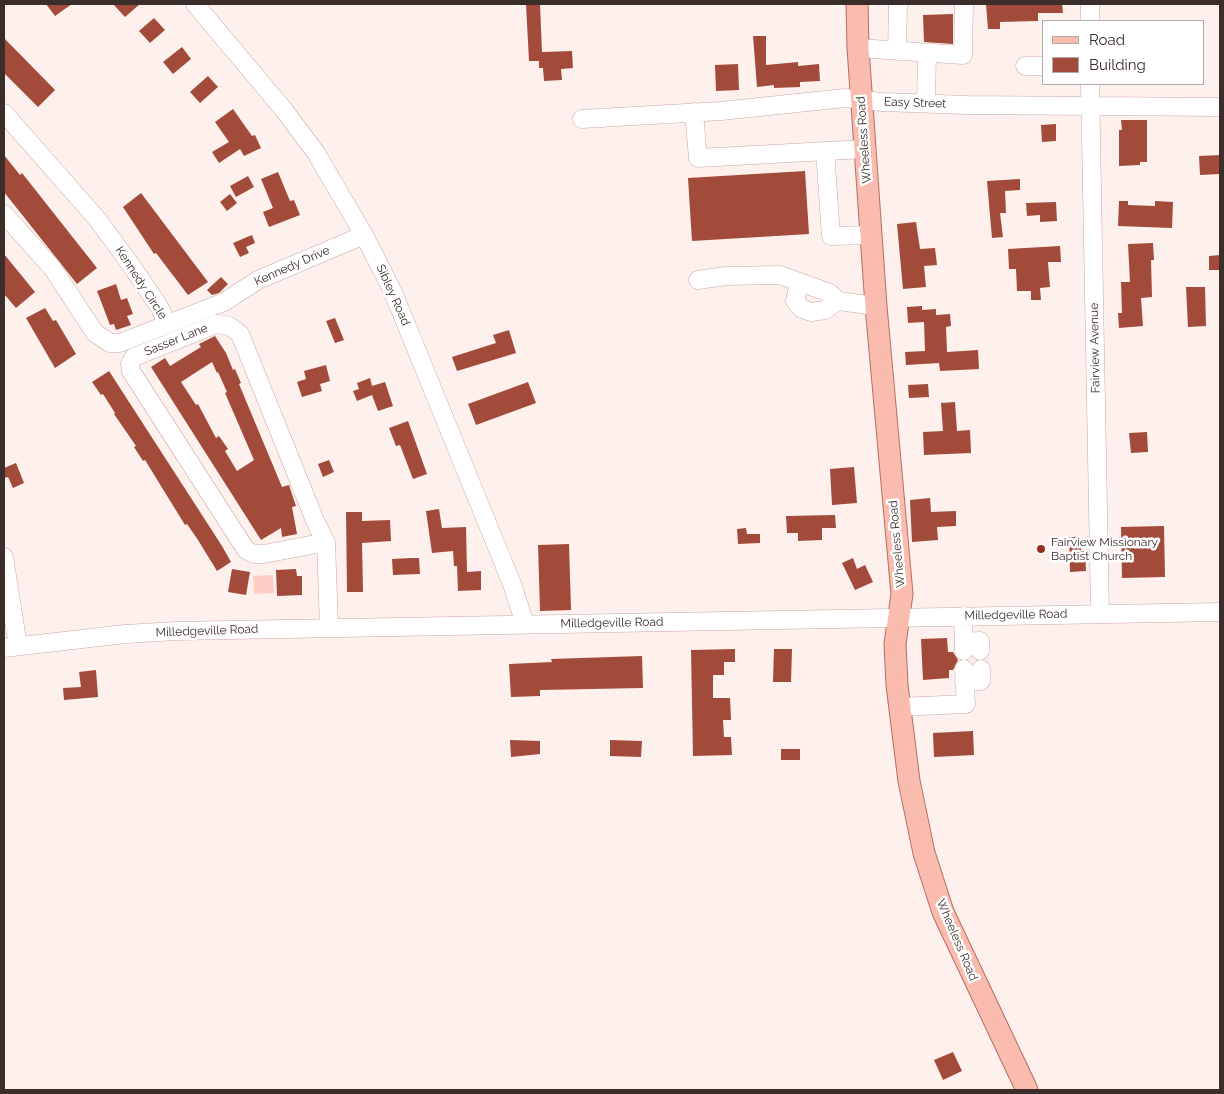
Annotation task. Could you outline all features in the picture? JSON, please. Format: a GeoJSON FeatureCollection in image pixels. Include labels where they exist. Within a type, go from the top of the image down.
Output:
{"type":"FeatureCollection","features":[{"type":"Feature","properties":{"kind":"main road","name":"Wheeless Road"},"geometry":{"type":"LineString","coordinates":[[857,4],[858,48],[876,306],[894,530],[902,594],[895,644],[903,742],[916,820],[943,912],[1027,1090]]}},
{"type":"Feature","properties":{"kind":"street","name":"Sibley Road"},"geometry":{"type":"LineString","coordinates":[[195,4],[284,110],[316,153],[364,235],[407,327],[512,584],[525,624]]}},
{"type":"Feature","properties":{"kind":"street"},"geometry":{"type":"LineString","coordinates":[[897,51],[898,4]]}},
{"type":"Feature","properties":{"kind":"street"},"geometry":{"type":"LineString","coordinates":[[858,48],[963,55],[964,4]]}},
{"type":"Feature","properties":{"kind":"street"},"geometry":{"type":"LineString","coordinates":[[1090,4],[1090,20]]}},
{"type":"Feature","properties":{"kind":"street"},"geometry":{"type":"LineString","coordinates":[[926,103],[927,53]]}},
{"type":"Feature","properties":{"kind":"street","name":"Fairview Avenue"},"geometry":{"type":"LineString","coordinates":[[1090,85],[1100,613]]}},
{"type":"Feature","properties":{"kind":"street","name":"Easy Street"},"geometry":{"type":"LineString","coordinates":[[582,119],[694,112],[845,98],[926,103],[1220,107]]}},
{"type":"Feature","properties":{"kind":"street","name":"Kennedy Circle"},"geometry":{"type":"LineString","coordinates":[[4,112],[98,220],[160,308],[167,324],[120,343],[104,341],[95,333],[54,269],[4,214]]}},
{"type":"Feature","properties":{"kind":"street"},"geometry":{"type":"LineString","coordinates":[[694,112],[698,158],[865,149]]}},
{"type":"Feature","properties":{"kind":"street"},"geometry":{"type":"LineString","coordinates":[[825,151],[831,236],[871,235]]}},
{"type":"Feature","properties":{"kind":"street","name":"Kennedy Drive"},"geometry":{"type":"LineString","coordinates":[[167,324],[224,302],[258,280],[364,235]]}},
{"type":"Feature","properties":{"kind":"street"},"geometry":{"type":"LineString","coordinates":[[698,280],[726,276],[780,275],[830,293],[838,301],[876,306]]}},
{"type":"Feature","properties":{"kind":"street"},"geometry":{"type":"LineString","coordinates":[[799,282],[796,301],[802,309],[811,312],[825,310],[838,301]]}},
{"type":"Feature","properties":{"kind":"street","name":"Sasser Lane"},"geometry":{"type":"LineString","coordinates":[[326,542],[264,554],[254,554],[246,550],[131,371],[130,364],[134,357],[217,324],[229,326],[240,334],[316,523],[326,542],[329,627]]}},
{"type":"Feature","properties":{"kind":"street"},"geometry":{"type":"LineString","coordinates":[[4,557],[11,647]]}},
{"type":"Feature","properties":{"kind":"street","name":"Milledgeville Road"},"geometry":{"type":"LineString","coordinates":[[11,647],[125,634],[329,627],[1220,612]]}},
{"type":"Feature","properties":{"kind":"street"},"geometry":{"type":"LineString","coordinates":[[963,616],[969,648]]}},
{"type":"Feature","properties":{"kind":"street"},"geometry":{"type":"LineString","coordinates":[[899,707],[966,704],[970,673]]}},
{"type":"Feature","properties":{"kind":"shaded area"},"geometry":{"type":"Polygon","coordinates":[[[273,575],[274,593],[254,594],[253,576],[273,575]]]}},
{"type":"Feature","properties":{"kind":"building"},"geometry":{"type":"Polygon","coordinates":[[[46,4],[72,4],[55,16],[46,4]]]}},
{"type":"Feature","properties":{"kind":"building"},"geometry":{"type":"Polygon","coordinates":[[[113,4],[140,4],[125,17],[113,4]]]}},
{"type":"Feature","properties":{"kind":"building"},"geometry":{"type":"Polygon","coordinates":[[[526,4],[540,4],[542,52],[572,51],[573,68],[561,69],[562,80],[544,81],[543,68],[539,68],[539,61],[529,61],[526,4]]]}},
{"type":"Feature","properties":{"kind":"building"},"geometry":{"type":"Polygon","coordinates":[[[986,4],[1062,4],[1063,13],[1038,13],[1038,21],[1000,22],[1000,29],[988,29],[986,4]]]}},
{"type":"Feature","properties":{"kind":"building"},"geometry":{"type":"Polygon","coordinates":[[[953,14],[953,44],[924,42],[923,15],[953,14]]]}},
{"type":"Feature","properties":{"kind":"building"},"geometry":{"type":"Polygon","coordinates":[[[154,18],[165,30],[150,43],[139,31],[154,18]]]}},
{"type":"Feature","properties":{"kind":"building"},"geometry":{"type":"Polygon","coordinates":[[[753,36],[766,36],[766,65],[798,62],[798,66],[819,64],[820,81],[800,82],[800,87],[774,88],[774,85],[757,87],[753,36]]]}},
{"type":"Feature","properties":{"kind":"building"},"geometry":{"type":"Polygon","coordinates":[[[4,38],[55,90],[38,107],[4,73],[4,38]]]}},
{"type":"Feature","properties":{"kind":"building"},"geometry":{"type":"Polygon","coordinates":[[[182,47],[191,59],[173,74],[163,62],[182,47]]]}},
{"type":"Feature","properties":{"kind":"building"},"geometry":{"type":"Polygon","coordinates":[[[738,64],[739,90],[716,91],[715,65],[738,64]]]}},
{"type":"Feature","properties":{"kind":"building"},"geometry":{"type":"Polygon","coordinates":[[[208,76],[218,87],[200,103],[190,92],[208,76]]]}},
{"type":"Feature","properties":{"kind":"building"},"geometry":{"type":"Polygon","coordinates":[[[233,109],[252,136],[255,135],[261,148],[244,156],[240,149],[219,163],[212,152],[229,142],[215,122],[233,109]]]}},
{"type":"Feature","properties":{"kind":"building"},"geometry":{"type":"Polygon","coordinates":[[[1121,120],[1147,120],[1147,162],[1140,162],[1140,165],[1119,166],[1119,130],[1122,130],[1121,120]]]}},
{"type":"Feature","properties":{"kind":"building"},"geometry":{"type":"Polygon","coordinates":[[[1056,124],[1056,141],[1042,142],[1041,125],[1056,124]]]}},
{"type":"Feature","properties":{"kind":"building"},"geometry":{"type":"Polygon","coordinates":[[[4,155],[20,175],[22,173],[97,268],[77,284],[4,192],[4,155]]]}},
{"type":"Feature","properties":{"kind":"building"},"geometry":{"type":"Polygon","coordinates":[[[1220,155],[1220,174],[1200,175],[1199,156],[1220,155]]]}},
{"type":"Feature","properties":{"kind":"building"},"geometry":{"type":"Polygon","coordinates":[[[805,171],[809,234],[692,241],[688,178],[805,171]]]}},
{"type":"Feature","properties":{"kind":"building"},"geometry":{"type":"Polygon","coordinates":[[[278,172],[290,201],[294,200],[300,215],[269,227],[263,212],[273,208],[261,179],[278,172]]]}},
{"type":"Feature","properties":{"kind":"building"},"geometry":{"type":"Polygon","coordinates":[[[248,176],[254,187],[236,197],[230,186],[248,176]]]}},
{"type":"Feature","properties":{"kind":"building"},"geometry":{"type":"Polygon","coordinates":[[[1020,179],[1020,190],[1005,191],[1006,213],[1000,213],[1003,237],[992,238],[987,181],[1020,179]]]}},
{"type":"Feature","properties":{"kind":"building"},"geometry":{"type":"Polygon","coordinates":[[[141,193],[208,282],[188,295],[156,253],[154,254],[123,207],[141,193]]]}},
{"type":"Feature","properties":{"kind":"building"},"geometry":{"type":"Polygon","coordinates":[[[230,194],[237,203],[227,211],[220,202],[230,194]]]}},
{"type":"Feature","properties":{"kind":"building"},"geometry":{"type":"Polygon","coordinates":[[[1119,201],[1128,201],[1128,205],[1155,206],[1155,201],[1173,202],[1172,228],[1118,226],[1119,201]]]}},
{"type":"Feature","properties":{"kind":"building"},"geometry":{"type":"Polygon","coordinates":[[[1056,202],[1057,221],[1040,222],[1040,215],[1027,216],[1026,203],[1056,202]]]}},
{"type":"Feature","properties":{"kind":"building"},"geometry":{"type":"Polygon","coordinates":[[[916,222],[920,249],[935,248],[937,265],[924,266],[926,287],[903,289],[897,224],[916,222]]]}},
{"type":"Feature","properties":{"kind":"building"},"geometry":{"type":"Polygon","coordinates":[[[252,235],[255,243],[246,247],[249,253],[240,257],[233,243],[252,235]]]}},
{"type":"Feature","properties":{"kind":"building"},"geometry":{"type":"Polygon","coordinates":[[[1153,243],[1154,260],[1151,260],[1152,297],[1141,298],[1143,326],[1119,328],[1118,313],[1122,313],[1121,282],[1130,282],[1128,244],[1153,243]]]}},
{"type":"Feature","properties":{"kind":"building"},"geometry":{"type":"Polygon","coordinates":[[[1060,246],[1061,262],[1048,262],[1050,287],[1040,288],[1041,300],[1031,300],[1031,291],[1017,291],[1016,269],[1009,269],[1008,249],[1060,246]]]}},
{"type":"Feature","properties":{"kind":"building"},"geometry":{"type":"Polygon","coordinates":[[[4,254],[35,292],[16,308],[4,294],[4,254]]]}},
{"type":"Feature","properties":{"kind":"building"},"geometry":{"type":"Polygon","coordinates":[[[1220,255],[1220,270],[1209,270],[1209,256],[1220,255]]]}},
{"type":"Feature","properties":{"kind":"building"},"geometry":{"type":"Polygon","coordinates":[[[221,277],[228,284],[219,293],[212,295],[207,290],[221,277]]]}},
{"type":"Feature","properties":{"kind":"building"},"geometry":{"type":"Polygon","coordinates":[[[116,284],[121,300],[127,298],[133,314],[127,316],[131,325],[116,330],[114,324],[110,325],[97,291],[116,284]]]}},
{"type":"Feature","properties":{"kind":"building"},"geometry":{"type":"Polygon","coordinates":[[[1186,287],[1205,287],[1206,326],[1188,327],[1186,287]]]}},
{"type":"Feature","properties":{"kind":"building"},"geometry":{"type":"Polygon","coordinates":[[[922,306],[922,310],[936,309],[936,315],[950,314],[951,326],[946,327],[947,352],[978,350],[979,369],[940,371],[939,363],[906,365],[905,352],[925,351],[924,322],[908,323],[907,307],[922,306]]]}},
{"type":"Feature","properties":{"kind":"building"},"geometry":{"type":"Polygon","coordinates":[[[45,308],[53,321],[56,320],[76,354],[55,368],[26,318],[45,308]]]}},
{"type":"Feature","properties":{"kind":"building"},"geometry":{"type":"Polygon","coordinates":[[[335,318],[344,340],[335,343],[326,321],[335,318]]]}},
{"type":"Feature","properties":{"kind":"building"},"geometry":{"type":"Polygon","coordinates":[[[509,330],[516,353],[457,371],[452,357],[496,343],[493,335],[509,330]]]}},
{"type":"Feature","properties":{"kind":"building"},"geometry":{"type":"Polygon","coordinates":[[[215,336],[226,353],[233,370],[235,369],[241,383],[239,384],[282,487],[289,485],[296,506],[292,507],[297,534],[282,537],[281,528],[261,540],[151,367],[165,358],[170,366],[201,347],[199,344],[215,336]],[[212,362],[181,382],[196,405],[198,404],[216,438],[219,436],[228,449],[225,451],[237,471],[254,460],[225,393],[227,392],[212,362]]]}},
{"type":"Feature","properties":{"kind":"building"},"geometry":{"type":"Polygon","coordinates":[[[326,365],[330,381],[320,384],[322,391],[302,397],[297,382],[306,379],[304,371],[326,365]]]}},
{"type":"Feature","properties":{"kind":"building"},"geometry":{"type":"Polygon","coordinates":[[[109,371],[231,562],[217,571],[187,524],[185,525],[145,460],[143,461],[134,447],[136,446],[103,394],[101,395],[92,382],[109,371]]]}},
{"type":"Feature","properties":{"kind":"building"},"geometry":{"type":"Polygon","coordinates":[[[370,378],[372,386],[385,382],[393,406],[378,411],[372,395],[357,401],[353,391],[359,389],[357,383],[370,378]]]}},
{"type":"Feature","properties":{"kind":"building"},"geometry":{"type":"Polygon","coordinates":[[[528,382],[536,403],[476,425],[468,404],[528,382]]]}},
{"type":"Feature","properties":{"kind":"building"},"geometry":{"type":"Polygon","coordinates":[[[928,384],[929,397],[909,398],[908,385],[928,384]]]}},
{"type":"Feature","properties":{"kind":"building"},"geometry":{"type":"Polygon","coordinates":[[[955,402],[957,431],[970,430],[971,453],[924,455],[923,432],[943,431],[941,403],[955,402]]]}},
{"type":"Feature","properties":{"kind":"building"},"geometry":{"type":"Polygon","coordinates":[[[408,421],[427,474],[413,479],[400,445],[396,446],[389,428],[408,421]]]}},
{"type":"Feature","properties":{"kind":"building"},"geometry":{"type":"Polygon","coordinates":[[[1147,432],[1148,452],[1131,453],[1129,433],[1147,432]]]}},
{"type":"Feature","properties":{"kind":"building"},"geometry":{"type":"Polygon","coordinates":[[[329,460],[334,472],[323,477],[318,464],[329,460]]]}},
{"type":"Feature","properties":{"kind":"building"},"geometry":{"type":"Polygon","coordinates":[[[16,463],[24,483],[13,488],[8,477],[4,478],[4,468],[16,463]]]}},
{"type":"Feature","properties":{"kind":"building"},"geometry":{"type":"Polygon","coordinates":[[[854,467],[857,503],[832,505],[830,469],[854,467]]]}},
{"type":"Feature","properties":{"kind":"building"},"geometry":{"type":"Polygon","coordinates":[[[930,498],[931,512],[956,511],[956,526],[937,527],[938,540],[912,542],[910,500],[930,498]]]}},
{"type":"Feature","properties":{"kind":"building"},"geometry":{"type":"Polygon","coordinates":[[[439,509],[442,528],[466,527],[467,572],[481,571],[481,590],[458,591],[457,566],[454,566],[453,551],[432,553],[426,511],[439,509]]]}},
{"type":"Feature","properties":{"kind":"building"},"geometry":{"type":"Polygon","coordinates":[[[346,512],[362,512],[362,521],[390,520],[391,541],[362,543],[363,592],[347,592],[346,512]]]}},
{"type":"Feature","properties":{"kind":"building"},"geometry":{"type":"Polygon","coordinates":[[[835,515],[836,528],[822,528],[822,540],[798,541],[798,533],[787,533],[786,516],[835,515]]]}},
{"type":"Feature","properties":{"kind":"building"},"geometry":{"type":"Polygon","coordinates":[[[1164,526],[1165,577],[1122,578],[1121,527],[1164,526]]]}},
{"type":"Feature","properties":{"kind":"building"},"geometry":{"type":"Polygon","coordinates":[[[746,528],[747,534],[760,534],[760,543],[738,544],[737,529],[746,528]]]}},
{"type":"Feature","properties":{"kind":"building"},"geometry":{"type":"Polygon","coordinates":[[[1069,537],[1080,537],[1081,551],[1085,551],[1086,571],[1070,572],[1069,537]]]}},
{"type":"Feature","properties":{"kind":"building"},"geometry":{"type":"Polygon","coordinates":[[[569,544],[571,610],[540,611],[538,545],[569,544]]]}},
{"type":"Feature","properties":{"kind":"building"},"geometry":{"type":"Polygon","coordinates":[[[419,558],[420,574],[393,575],[392,559],[419,558]]]}},
{"type":"Feature","properties":{"kind":"building"},"geometry":{"type":"Polygon","coordinates":[[[853,558],[857,569],[865,565],[873,582],[855,590],[842,563],[853,558]]]}},
{"type":"Feature","properties":{"kind":"building"},"geometry":{"type":"Polygon","coordinates":[[[232,569],[250,572],[246,595],[228,592],[232,569]]]}},
{"type":"Feature","properties":{"kind":"building"},"geometry":{"type":"Polygon","coordinates":[[[296,569],[297,576],[302,576],[302,595],[277,596],[276,570],[296,569]]]}},
{"type":"Feature","properties":{"kind":"building"},"geometry":{"type":"Polygon","coordinates":[[[947,638],[948,652],[953,652],[958,660],[953,670],[949,670],[949,678],[923,680],[921,639],[947,638]]]}},
{"type":"Feature","properties":{"kind":"building"},"geometry":{"type":"Polygon","coordinates":[[[735,649],[735,662],[724,662],[724,675],[713,675],[713,698],[730,698],[731,720],[723,720],[724,737],[731,737],[732,755],[693,756],[691,650],[735,649]]]}},
{"type":"Feature","properties":{"kind":"building"},"geometry":{"type":"Polygon","coordinates":[[[774,649],[792,649],[791,682],[773,682],[774,649]]]}},
{"type":"Feature","properties":{"kind":"building"},"geometry":{"type":"Polygon","coordinates":[[[642,656],[643,688],[540,690],[540,696],[511,697],[509,664],[552,662],[551,659],[642,656]]]}},
{"type":"Feature","properties":{"kind":"building"},"geometry":{"type":"Polygon","coordinates":[[[96,670],[98,697],[64,700],[63,688],[81,687],[79,672],[96,670]]]}},
{"type":"Feature","properties":{"kind":"building"},"geometry":{"type":"Polygon","coordinates":[[[973,731],[974,755],[934,757],[933,733],[973,731]]]}},
{"type":"Feature","properties":{"kind":"building"},"geometry":{"type":"Polygon","coordinates":[[[510,740],[540,741],[540,754],[511,757],[510,740]]]}},
{"type":"Feature","properties":{"kind":"building"},"geometry":{"type":"Polygon","coordinates":[[[610,740],[642,741],[641,757],[610,756],[610,740]]]}},
{"type":"Feature","properties":{"kind":"building"},"geometry":{"type":"Polygon","coordinates":[[[781,749],[800,749],[800,760],[781,760],[781,749]]]}},
{"type":"Feature","properties":{"kind":"building"},"geometry":{"type":"Polygon","coordinates":[[[953,1052],[962,1071],[943,1080],[934,1060],[953,1052]]]}},
{"type":"Feature","properties":{"kind":"place","name":"Fairview Missionary Baptist Church"},"geometry":{"type":"Point","coordinates":[1041,549]}}]}
